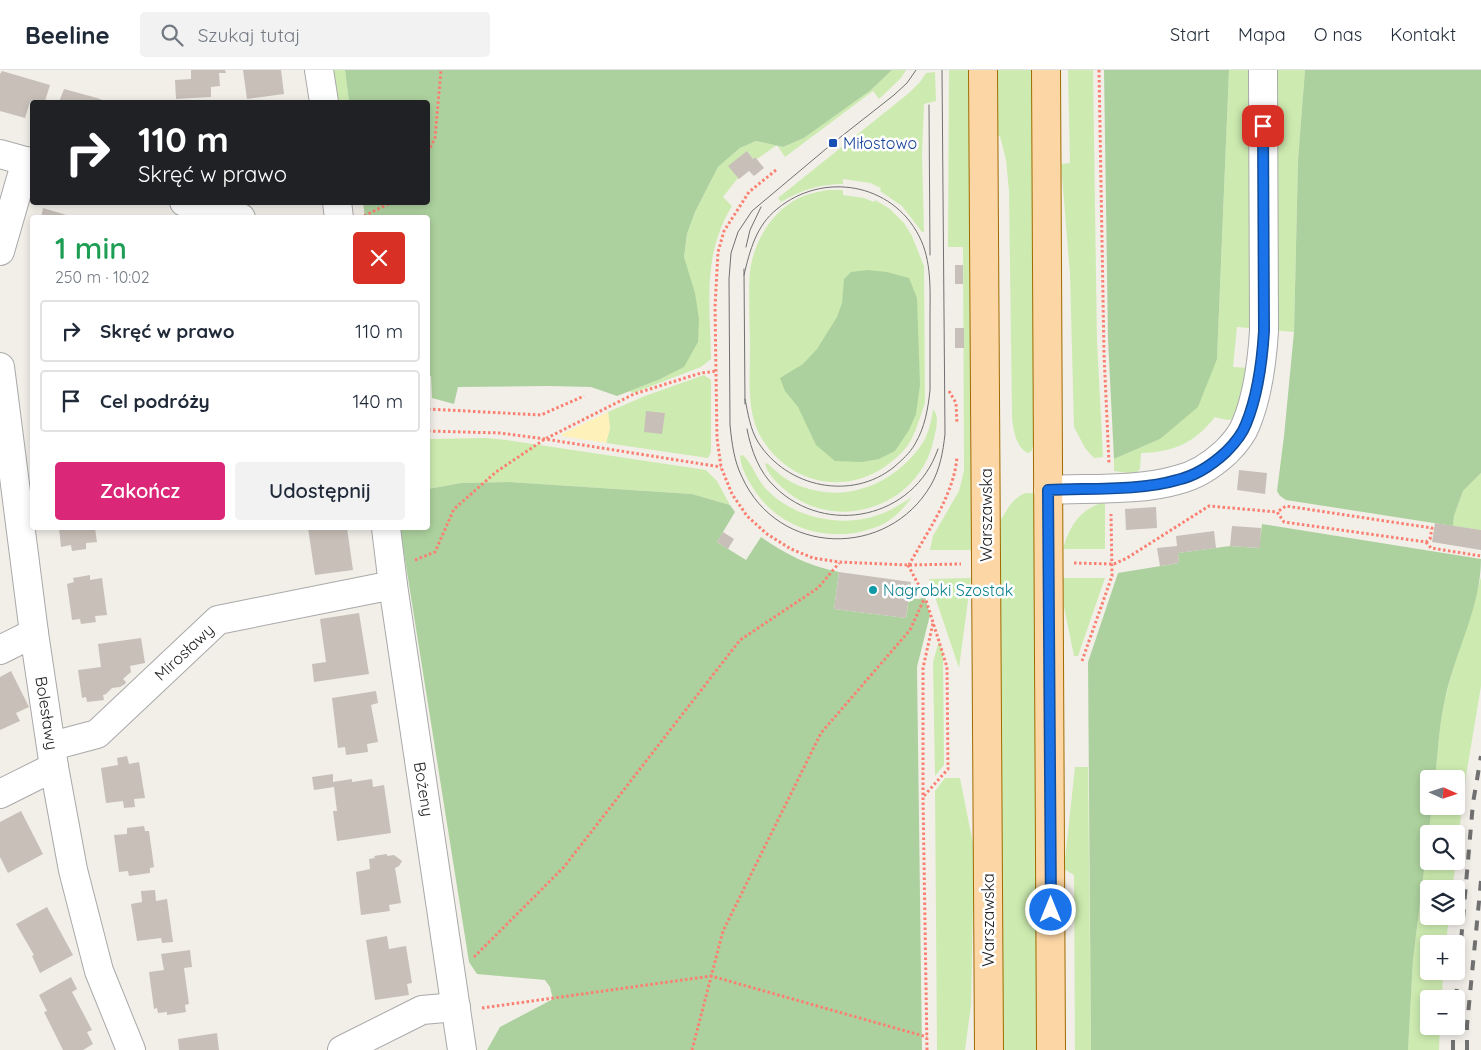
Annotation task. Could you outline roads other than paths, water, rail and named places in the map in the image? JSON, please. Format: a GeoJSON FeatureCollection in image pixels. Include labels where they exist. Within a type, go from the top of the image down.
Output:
{"type":"FeatureCollection","features":[{"type":"Feature","properties":{"kind":"main road","name":"Warszawska"},"geometry":{"type":"LineString","coordinates":[[983,70],[989,1050]]}},
{"type":"Feature","properties":{"kind":"main road"},"geometry":{"type":"LineString","coordinates":[[1046,70],[1051,1050]]}},
{"type":"Feature","properties":{"kind":"street"},"geometry":{"type":"LineString","coordinates":[[319,70],[324,100]]}},
{"type":"Feature","properties":{"kind":"street"},"geometry":{"type":"LineString","coordinates":[[1048,490],[1155,485],[1178,480],[1192,475],[1220,457],[1234,444],[1246,426],[1260,370],[1264,331],[1263,70]]}},
{"type":"Feature","properties":{"kind":"street"},"geometry":{"type":"LineString","coordinates":[[0,154],[29,162],[0,251]]}},
{"type":"Feature","properties":{"kind":"street"},"geometry":{"type":"LineString","coordinates":[[195,205],[230,215]]}},
{"type":"Feature","properties":{"kind":"street"},"geometry":{"type":"LineString","coordinates":[[340,205],[349,215]]}},
{"type":"Feature","properties":{"kind":"street","name":"Bolesławy"},"geometry":{"type":"LineString","coordinates":[[0,367],[34,633],[73,870],[99,971],[131,1050]]}},
{"type":"Feature","properties":{"kind":"street","name":"Bożeny"},"geometry":{"type":"LineString","coordinates":[[386,530],[462,1050]]}},
{"type":"Feature","properties":{"kind":"street","name":"Mirosławy"},"geometry":{"type":"LineString","coordinates":[[0,794],[53,757],[97,734],[218,620],[393,585]]}},
{"type":"Feature","properties":{"kind":"street"},"geometry":{"type":"LineString","coordinates":[[0,650],[34,633]]}},
{"type":"Feature","properties":{"kind":"street"},"geometry":{"type":"LineString","coordinates":[[342,1050],[422,1010],[457,1010]]}},
{"type":"Feature","properties":{"kind":"tram line"},"geometry":{"type":"LineString","coordinates":[[916,70],[907,83],[894,95],[752,211],[738,232],[731,253],[729,279],[730,425],[735,459],[742,477],[759,503],[781,522],[806,534],[834,539],[862,536],[888,526],[912,509],[931,485],[939,467],[945,434],[942,70]]}},
{"type":"Feature","properties":{"kind":"tram line"},"geometry":{"type":"LineString","coordinates":[[929,105],[930,255]]}},
{"type":"Feature","properties":{"kind":"tram line"},"geometry":{"type":"LineString","coordinates":[[744,275],[755,239],[764,223],[777,209],[795,197],[815,190],[835,187],[855,188],[874,194],[892,204],[907,218],[919,236],[926,255],[930,297],[930,390],[924,424],[918,438],[908,453],[894,467],[877,478],[859,484],[840,486],[821,484],[803,479],[786,470],[770,458],[755,437],[745,399]]}},
{"type":"Feature","properties":{"kind":"tram line"},"geometry":{"type":"LineString","coordinates":[[746,247],[750,230],[761,207]]}},
{"type":"Feature","properties":{"kind":"tram line"},"geometry":{"type":"LineString","coordinates":[[744,269],[745,404]]}},
{"type":"Feature","properties":{"kind":"tram line"},"geometry":{"type":"LineString","coordinates":[[747,429],[756,460],[764,475],[775,487],[796,503],[819,512],[843,515],[867,513],[889,505],[910,492],[926,473],[938,449]]}},
{"type":"Feature","properties":{"kind":"railway"},"geometry":{"type":"LineString","coordinates":[[1457,990],[1473,803],[1481,756]]}},
{"type":"Feature","properties":{"kind":"railway"},"geometry":{"type":"LineString","coordinates":[[1467,1050],[1467,1025],[1481,881]]}},
{"type":"Feature","properties":{"kind":"railway"},"geometry":{"type":"LineString","coordinates":[[1453,1035],[1453,1050]]}},
{"type":"Feature","properties":{"kind":"place","name":"Miłostowo"},"geometry":{"type":"Point","coordinates":[833,143]}},
{"type":"Feature","properties":{"kind":"place","name":"Nagrobki Szostak"},"geometry":{"type":"Point","coordinates":[873,590]}}]}
